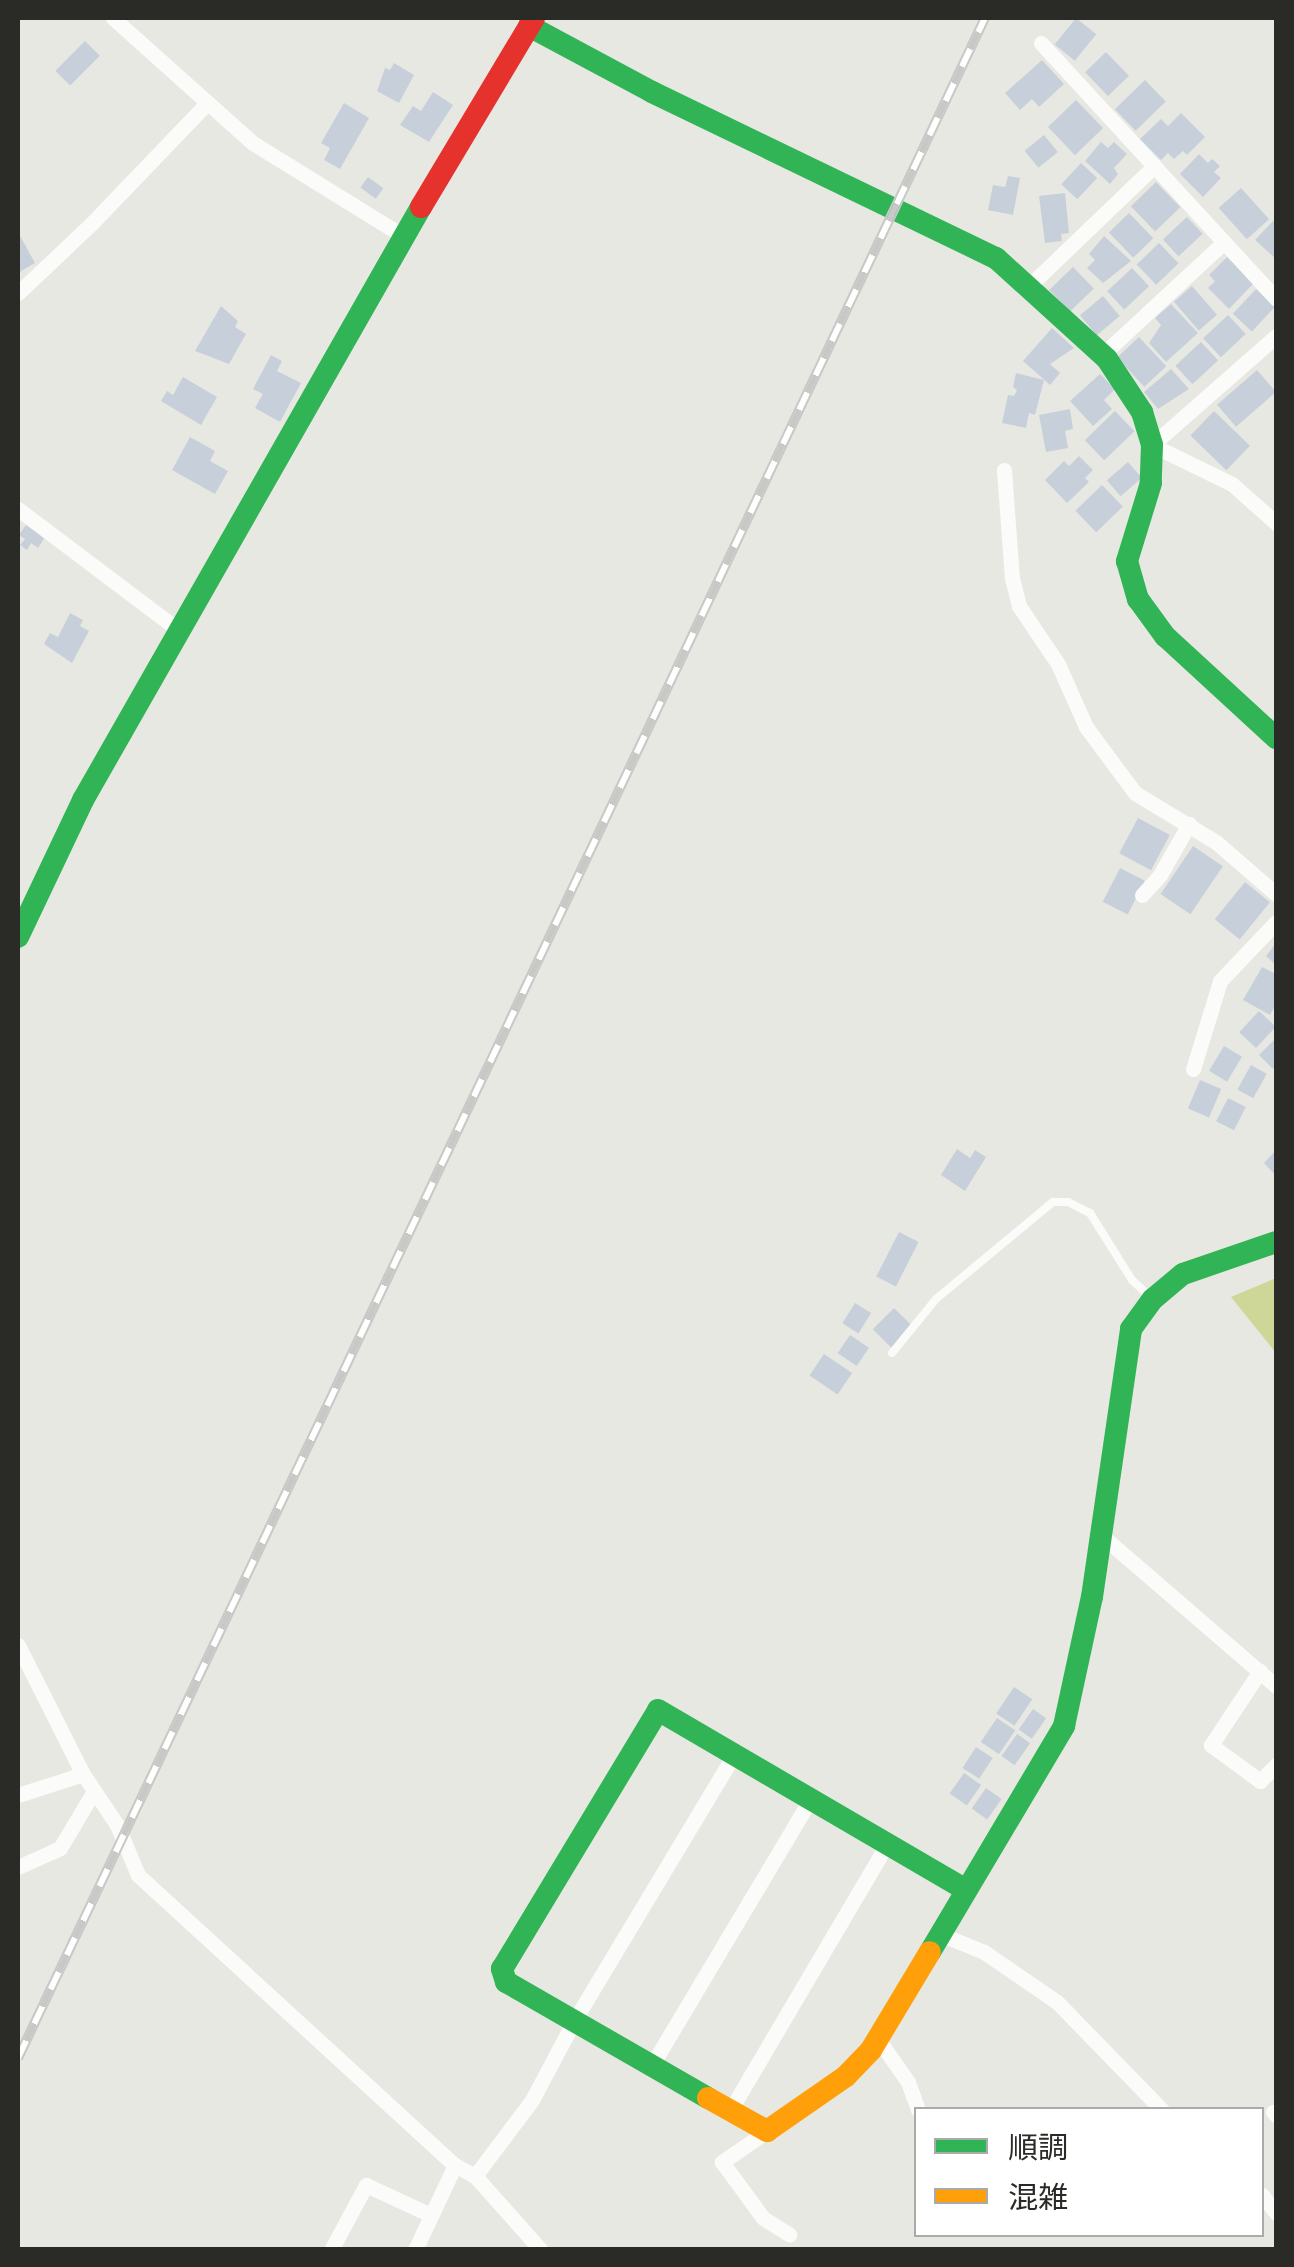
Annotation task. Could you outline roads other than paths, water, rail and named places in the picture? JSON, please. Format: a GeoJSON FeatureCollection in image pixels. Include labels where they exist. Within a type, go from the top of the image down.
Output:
{"type":"FeatureCollection","features":[{"type":"Feature","properties":{"kind":"street"},"geometry":{"type":"LineString","coordinates":[[113,18],[206,103],[296,172],[403,236]]}},
{"type":"Feature","properties":{"kind":"street"},"geometry":{"type":"LineString","coordinates":[[18,937],[83,800],[403,236],[531,22],[893,211],[996,258],[1116,369],[1142,412],[1152,445],[1151,483],[1126,561],[1132,586],[1146,612],[1166,636],[1276,738]]}},
{"type":"Feature","properties":{"kind":"street"},"geometry":{"type":"LineString","coordinates":[[1041,43],[1276,299]]}},
{"type":"Feature","properties":{"kind":"street"},"geometry":{"type":"LineString","coordinates":[[18,292],[92,224],[206,103]]}},
{"type":"Feature","properties":{"kind":"street"},"geometry":{"type":"LineString","coordinates":[[1028,287],[1154,166]]}},
{"type":"Feature","properties":{"kind":"street"},"geometry":{"type":"LineString","coordinates":[[1102,356],[1224,242]]}},
{"type":"Feature","properties":{"kind":"street"},"geometry":{"type":"LineString","coordinates":[[1152,445],[1276,336]]}},
{"type":"Feature","properties":{"kind":"street"},"geometry":{"type":"LineString","coordinates":[[1152,445],[1232,484],[1276,523]]}},
{"type":"Feature","properties":{"kind":"street"},"geometry":{"type":"LineString","coordinates":[[1004,470],[1012,578],[1023,616],[1054,657],[1079,715],[1122,780],[1150,803],[1189,824],[1276,894]]}},
{"type":"Feature","properties":{"kind":"street"},"geometry":{"type":"LineString","coordinates":[[18,509],[180,631]]}},
{"type":"Feature","properties":{"kind":"street"},"geometry":{"type":"LineString","coordinates":[[1142,895],[1160,875],[1189,824]]}},
{"type":"Feature","properties":{"kind":"street"},"geometry":{"type":"LineString","coordinates":[[1192,1069],[1220,981],[1276,922]]}},
{"type":"Feature","properties":{"kind":"street"},"geometry":{"type":"LineString","coordinates":[[789,2234],[763,2218],[722,2162],[846,2076],[878,2040],[1064,1726],[1081,1662],[1131,1329],[1153,1299],[1192,1270],[1276,1242]]}},
{"type":"Feature","properties":{"kind":"street"},"geometry":{"type":"LineString","coordinates":[[1100,1535],[1276,1686]]}},
{"type":"Feature","properties":{"kind":"street"},"geometry":{"type":"LineString","coordinates":[[18,1645],[83,1774],[116,1825],[138,1875],[455,2164],[475,2176],[542,2250]]}},
{"type":"Feature","properties":{"kind":"street"},"geometry":{"type":"LineString","coordinates":[[1260,1672],[1211,1745],[1260,1781],[1276,1765]]}},
{"type":"Feature","properties":{"kind":"street"},"geometry":{"type":"LineString","coordinates":[[18,1689],[33,1679]]}},
{"type":"Feature","properties":{"kind":"street"},"geometry":{"type":"LineString","coordinates":[[767,2130],[506,1982],[502,1969],[658,1710],[809,1802],[966,1890]]}},
{"type":"Feature","properties":{"kind":"street"},"geometry":{"type":"LineString","coordinates":[[475,2176],[532,2100],[574,2021],[733,1756]]}},
{"type":"Feature","properties":{"kind":"street"},"geometry":{"type":"LineString","coordinates":[[18,1795],[83,1774]]}},
{"type":"Feature","properties":{"kind":"street"},"geometry":{"type":"LineString","coordinates":[[18,1868],[60,1848],[94,1790]]}},
{"type":"Feature","properties":{"kind":"street"},"geometry":{"type":"LineString","coordinates":[[652,2065],[809,1802]]}},
{"type":"Feature","properties":{"kind":"street"},"geometry":{"type":"LineString","coordinates":[[731,2109],[886,1846]]}},
{"type":"Feature","properties":{"kind":"street"},"geometry":{"type":"LineString","coordinates":[[940,1934],[984,1952],[1056,2002],[1159,2107]]}},
{"type":"Feature","properties":{"kind":"street"},"geometry":{"type":"LineString","coordinates":[[878,2040],[908,2082],[917,2107]]}},
{"type":"Feature","properties":{"kind":"street"},"geometry":{"type":"LineString","coordinates":[[415,2250],[455,2164]]}},
{"type":"Feature","properties":{"kind":"street"},"geometry":{"type":"LineString","coordinates":[[331,2250],[366,2185],[431,2215]]}},
{"type":"Feature","properties":{"kind":"lane"},"geometry":{"type":"LineString","coordinates":[[892,1353],[936,1299],[1052,1202],[1068,1202],[1090,1213],[1132,1280],[1153,1299]]}},
{"type":"Feature","properties":{"kind":"railway"},"geometry":{"type":"LineString","coordinates":[[18,2058],[985,18]]}}]}
